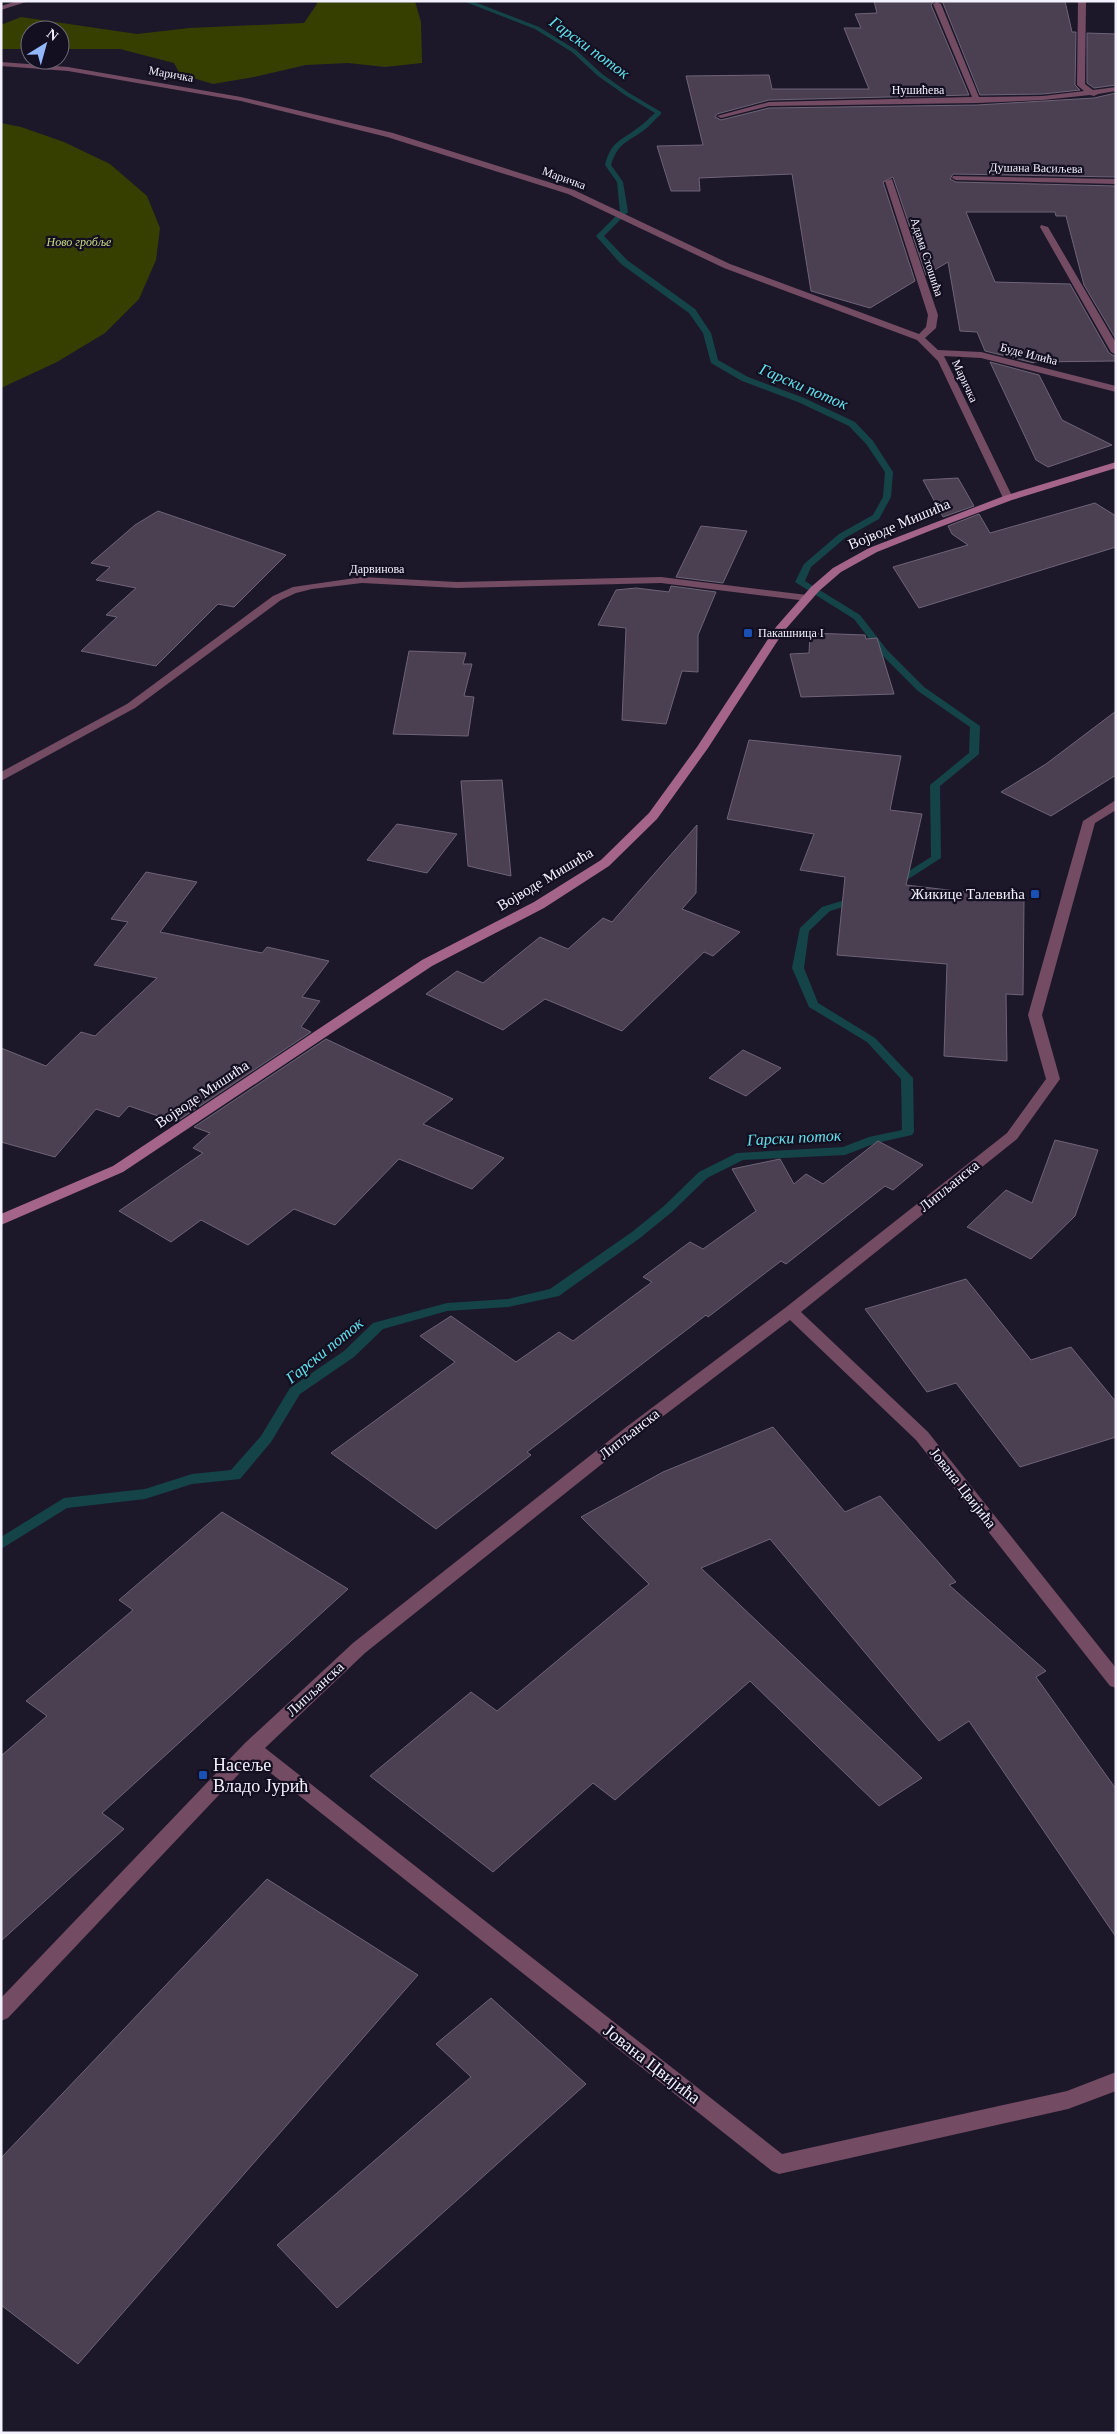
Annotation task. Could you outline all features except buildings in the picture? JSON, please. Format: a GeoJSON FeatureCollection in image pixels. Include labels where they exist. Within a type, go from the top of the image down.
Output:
{"type":"FeatureCollection","features":[{"type":"Feature","properties":{"kind":"street"},"geometry":{"type":"LineString","coordinates":[[1,8],[26,1]]}},
{"type":"Feature","properties":{"kind":"street"},"geometry":{"type":"LineString","coordinates":[[1082,1],[1081,86],[1094,94]]}},
{"type":"Feature","properties":{"kind":"street"},"geometry":{"type":"LineString","coordinates":[[937,4],[977,100]]}},
{"type":"Feature","properties":{"kind":"street","name":"Маричка"},"geometry":{"type":"LineString","coordinates":[[1,64],[68,69],[232,97],[390,135],[571,192],[727,266],[920,338],[942,360],[1008,498]]}},
{"type":"Feature","properties":{"kind":"street","name":"Нушићева"},"geometry":{"type":"LineString","coordinates":[[721,116],[754,107],[796,102],[977,100],[1094,94],[1116,89]]}},
{"type":"Feature","properties":{"kind":"street","name":"Душана Васиљева"},"geometry":{"type":"LineString","coordinates":[[956,178],[1116,182]]}},
{"type":"Feature","properties":{"kind":"street","name":"Адама Стошића"},"geometry":{"type":"LineString","coordinates":[[889,181],[933,315],[931,328],[920,338]]}},
{"type":"Feature","properties":{"kind":"street"},"geometry":{"type":"LineString","coordinates":[[1044,227],[1116,352]]}},
{"type":"Feature","properties":{"kind":"street","name":"Буде Илића"},"geometry":{"type":"LineString","coordinates":[[935,353],[980,355],[1116,389]]}},
{"type":"Feature","properties":{"kind":"street","name":"Војводе Мишића"},"geometry":{"type":"LineString","coordinates":[[1,1220],[118,1169],[427,963],[539,905],[605,863],[653,816],[702,748],[780,629],[806,598],[837,570],[873,550],[1008,498],[1116,465]]}},
{"type":"Feature","properties":{"kind":"street","name":"Дарвинова"},"geometry":{"type":"LineString","coordinates":[[1,777],[131,706],[277,598],[293,590],[362,580],[457,585],[661,580],[806,598]]}},
{"type":"Feature","properties":{"kind":"street","name":"Липљанска"},"geometry":{"type":"LineString","coordinates":[[1,2012],[252,1748],[359,1648],[631,1432],[791,1312],[1012,1136],[1053,1079],[1035,1015],[1089,822],[1116,804]]}},
{"type":"Feature","properties":{"kind":"street","name":"Јована Цвијића"},"geometry":{"type":"LineString","coordinates":[[791,1312],[922,1436],[1116,1681]]}},
{"type":"Feature","properties":{"kind":"street","name":"Јована Цвијића"},"geometry":{"type":"LineString","coordinates":[[252,1748],[779,2164],[1068,2100],[1116,2081]]}},
{"type":"Feature","properties":{"kind":"green space"},"geometry":{"type":"Polygon","coordinates":[[[316,1],[415,1],[421,22],[422,63],[385,67],[348,63],[306,65],[213,84],[180,74],[174,63],[120,49],[70,49],[70,24],[137,34],[190,28],[304,23],[317,4],[316,1]]]}},
{"type":"Feature","properties":{"kind":"green space"},"geometry":{"type":"Polygon","coordinates":[[[21,17],[41,20],[20,20],[20,49],[1,49],[1,25],[21,17]]]}},
{"type":"Feature","properties":{"kind":"green space","name":"Ново гробље"},"geometry":{"type":"Polygon","coordinates":[[[1,123],[21,127],[64,142],[110,164],[147,196],[160,228],[156,260],[139,299],[105,333],[57,362],[1,388],[1,123]]]}},
{"type":"Feature","properties":{"kind":"waterway","name":"Гарски поток"},"geometry":{"type":"LineString","coordinates":[[466,1],[537,28],[574,51],[600,75],[627,94],[659,113],[641,129],[618,144],[613,151],[608,165],[620,182],[624,212],[600,236],[624,262],[692,311],[707,333],[714,361],[745,379],[801,400],[852,424],[870,443],[889,472],[887,497],[876,517],[842,536],[807,566],[800,582],[857,617],[884,652],[921,689],[975,726],[974,754],[935,785],[936,858],[895,883]]}},
{"type":"Feature","properties":{"kind":"waterway","name":"Гарски поток"},"geometry":{"type":"LineString","coordinates":[[1,1544],[64,1503],[145,1494],[192,1479],[235,1475],[266,1439],[295,1391],[349,1354],[378,1326],[447,1307],[508,1303],[554,1293],[636,1235],[668,1209],[703,1175],[741,1156],[845,1151],[873,1140],[908,1132],[907,1078],[871,1040],[813,1005],[798,968],[804,930],[826,909],[858,899]]}},
{"type":"Feature","properties":{"kind":"place","name":"Пакашница I"},"geometry":{"type":"Point","coordinates":[748,633]}},
{"type":"Feature","properties":{"kind":"place","name":"Жикице Талевића"},"geometry":{"type":"Point","coordinates":[1035,894]}},
{"type":"Feature","properties":{"kind":"place","name":"Насеље Владо Јурић"},"geometry":{"type":"Point","coordinates":[203,1775]}}]}
